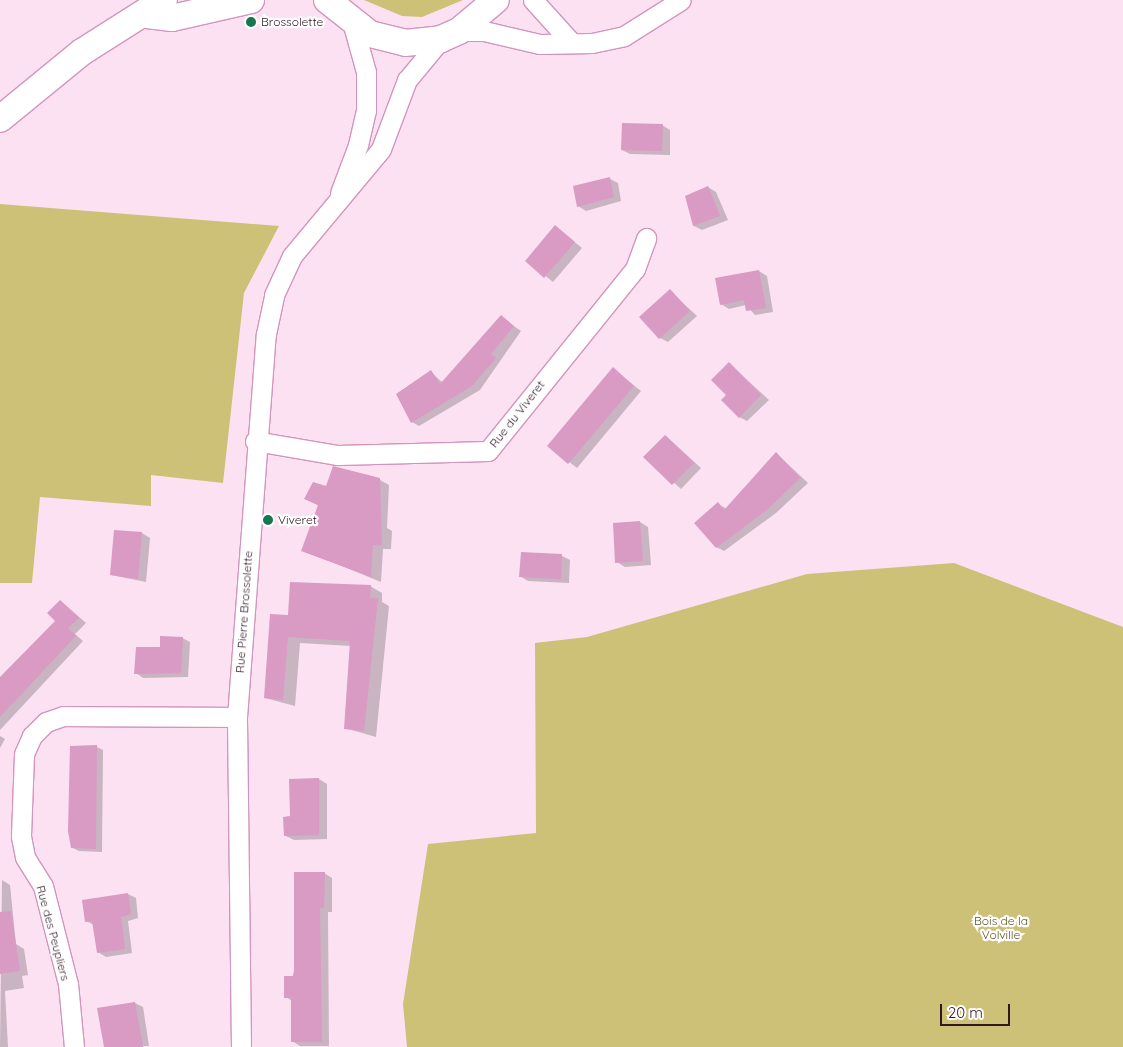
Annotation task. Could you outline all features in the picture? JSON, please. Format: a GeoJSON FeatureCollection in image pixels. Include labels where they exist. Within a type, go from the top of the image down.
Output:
{"type":"FeatureCollection","features":[{"type":"Feature","properties":{"kind":"main road"},"geometry":{"type":"LineString","coordinates":[[0,119],[82,52],[155,7],[172,18],[251,0]]}},
{"type":"Feature","properties":{"kind":"main road"},"geometry":{"type":"LineString","coordinates":[[327,0],[354,25],[405,43],[450,35],[496,0]]}},
{"type":"Feature","properties":{"kind":"street"},"geometry":{"type":"LineString","coordinates":[[533,0],[570,41]]}},
{"type":"Feature","properties":{"kind":"street"},"geometry":{"type":"LineString","coordinates":[[450,35],[484,31],[540,44],[570,41],[592,43],[624,36],[681,0]]}},
{"type":"Feature","properties":{"kind":"street","name":"Rue Pierre Brossolette"},"geometry":{"type":"LineString","coordinates":[[337,199],[358,145],[366,110],[366,72],[354,25]]}},
{"type":"Feature","properties":{"kind":"street","name":"Rue Pierre Brossolette"},"geometry":{"type":"LineString","coordinates":[[241,1047],[237,717],[256,441],[274,295],[292,256],[337,199],[381,149],[407,80],[450,35]]}},
{"type":"Feature","properties":{"kind":"street","name":"Rue du Viveret"},"geometry":{"type":"LineString","coordinates":[[256,441],[338,455],[488,451],[635,269],[646,238]]}},
{"type":"Feature","properties":{"kind":"street","name":"Rue des Peupliers"},"geometry":{"type":"LineString","coordinates":[[74,1047],[68,984],[43,886],[25,857],[21,836],[24,754],[32,736],[46,722],[62,716],[237,717]]}},
{"type":"Feature","properties":{"kind":"green space"},"geometry":{"type":"Polygon","coordinates":[[[364,0],[463,0],[422,17],[402,16],[364,0]]]}},
{"type":"Feature","properties":{"kind":"green space"},"geometry":{"type":"Polygon","coordinates":[[[0,204],[279,226],[244,293],[223,483],[151,475],[151,506],[40,497],[32,583],[0,583],[0,204]]]}},
{"type":"Feature","properties":{"kind":"green space","name":"Bois de la Volville"},"geometry":{"type":"Polygon","coordinates":[[[954,563],[1123,627],[1123,1047],[407,1047],[403,1004],[428,844],[536,833],[535,643],[587,637],[807,574],[954,563]]]}},
{"type":"Feature","properties":{"kind":"building"},"geometry":{"type":"Polygon","coordinates":[[[622,123],[663,124],[662,151],[621,150],[622,123]]]}},
{"type":"Feature","properties":{"kind":"building"},"geometry":{"type":"Polygon","coordinates":[[[610,177],[614,197],[577,207],[573,186],[610,177]]]}},
{"type":"Feature","properties":{"kind":"building"},"geometry":{"type":"Polygon","coordinates":[[[708,186],[720,216],[693,226],[685,196],[708,186]]]}},
{"type":"Feature","properties":{"kind":"building"},"geometry":{"type":"Polygon","coordinates":[[[555,225],[575,242],[544,278],[525,261],[555,225]]]}},
{"type":"Feature","properties":{"kind":"building"},"geometry":{"type":"Polygon","coordinates":[[[759,270],[766,308],[746,311],[744,300],[720,305],[715,278],[759,270]]]}},
{"type":"Feature","properties":{"kind":"building"},"geometry":{"type":"Polygon","coordinates":[[[670,289],[690,311],[659,339],[639,317],[670,289]]]}},
{"type":"Feature","properties":{"kind":"building"},"geometry":{"type":"Polygon","coordinates":[[[501,315],[514,326],[491,354],[496,358],[472,386],[411,423],[396,394],[431,370],[440,384],[501,315]]]}},
{"type":"Feature","properties":{"kind":"building"},"geometry":{"type":"Polygon","coordinates":[[[729,362],[761,395],[739,418],[721,400],[726,395],[711,380],[729,362]]]}},
{"type":"Feature","properties":{"kind":"building"},"geometry":{"type":"Polygon","coordinates":[[[613,367],[634,386],[568,464],[547,446],[613,367]]]}},
{"type":"Feature","properties":{"kind":"building"},"geometry":{"type":"Polygon","coordinates":[[[665,435],[694,463],[672,485],[643,457],[665,435]]]}},
{"type":"Feature","properties":{"kind":"building"},"geometry":{"type":"Polygon","coordinates":[[[776,452],[800,478],[768,509],[716,548],[694,523],[718,502],[724,510],[776,452]]]}},
{"type":"Feature","properties":{"kind":"building"},"geometry":{"type":"Polygon","coordinates":[[[333,466],[380,478],[382,545],[373,545],[371,577],[301,551],[318,505],[304,499],[313,482],[326,486],[333,466]]]}},
{"type":"Feature","properties":{"kind":"building"},"geometry":{"type":"Polygon","coordinates":[[[640,521],[643,561],[615,563],[613,523],[640,521]]]}},
{"type":"Feature","properties":{"kind":"building"},"geometry":{"type":"Polygon","coordinates":[[[114,530],[142,532],[138,579],[110,575],[114,530]]]}},
{"type":"Feature","properties":{"kind":"building"},"geometry":{"type":"Polygon","coordinates":[[[521,552],[562,554],[561,579],[519,577],[521,552]]]}},
{"type":"Feature","properties":{"kind":"building"},"geometry":{"type":"Polygon","coordinates":[[[290,582],[371,585],[370,598],[378,598],[364,731],[344,729],[350,641],[288,637],[283,700],[264,698],[270,614],[288,615],[290,582]]]}},
{"type":"Feature","properties":{"kind":"building"},"geometry":{"type":"Polygon","coordinates":[[[60,600],[79,618],[68,628],[76,636],[0,717],[0,677],[55,621],[47,613],[60,600]]]}},
{"type":"Feature","properties":{"kind":"building"},"geometry":{"type":"Polygon","coordinates":[[[160,636],[183,637],[181,673],[134,674],[136,647],[160,647],[160,636]]]}},
{"type":"Feature","properties":{"kind":"building"},"geometry":{"type":"Polygon","coordinates":[[[97,745],[96,849],[71,848],[68,831],[70,746],[97,745]]]}},
{"type":"Feature","properties":{"kind":"building"},"geometry":{"type":"Polygon","coordinates":[[[319,778],[319,835],[284,836],[283,817],[290,816],[289,779],[319,778]]]}},
{"type":"Feature","properties":{"kind":"building"},"geometry":{"type":"Polygon","coordinates":[[[294,872],[325,872],[324,908],[320,908],[322,1042],[291,1042],[291,998],[284,998],[284,976],[294,976],[294,872]]]}},
{"type":"Feature","properties":{"kind":"building"},"geometry":{"type":"Polygon","coordinates":[[[128,893],[131,914],[121,917],[125,949],[97,953],[92,921],[85,922],[82,900],[128,893]]]}},
{"type":"Feature","properties":{"kind":"building"},"geometry":{"type":"Polygon","coordinates":[[[11,911],[20,971],[0,974],[0,912],[11,911]]]}},
{"type":"Feature","properties":{"kind":"building"},"geometry":{"type":"Polygon","coordinates":[[[135,1002],[143,1047],[104,1047],[97,1008],[135,1002]]]}},
{"type":"Feature","properties":{"kind":"place","name":"Brossolette"},"geometry":{"type":"Point","coordinates":[251,22]}},
{"type":"Feature","properties":{"kind":"place","name":"Viveret"},"geometry":{"type":"Point","coordinates":[268,520]}}]}
